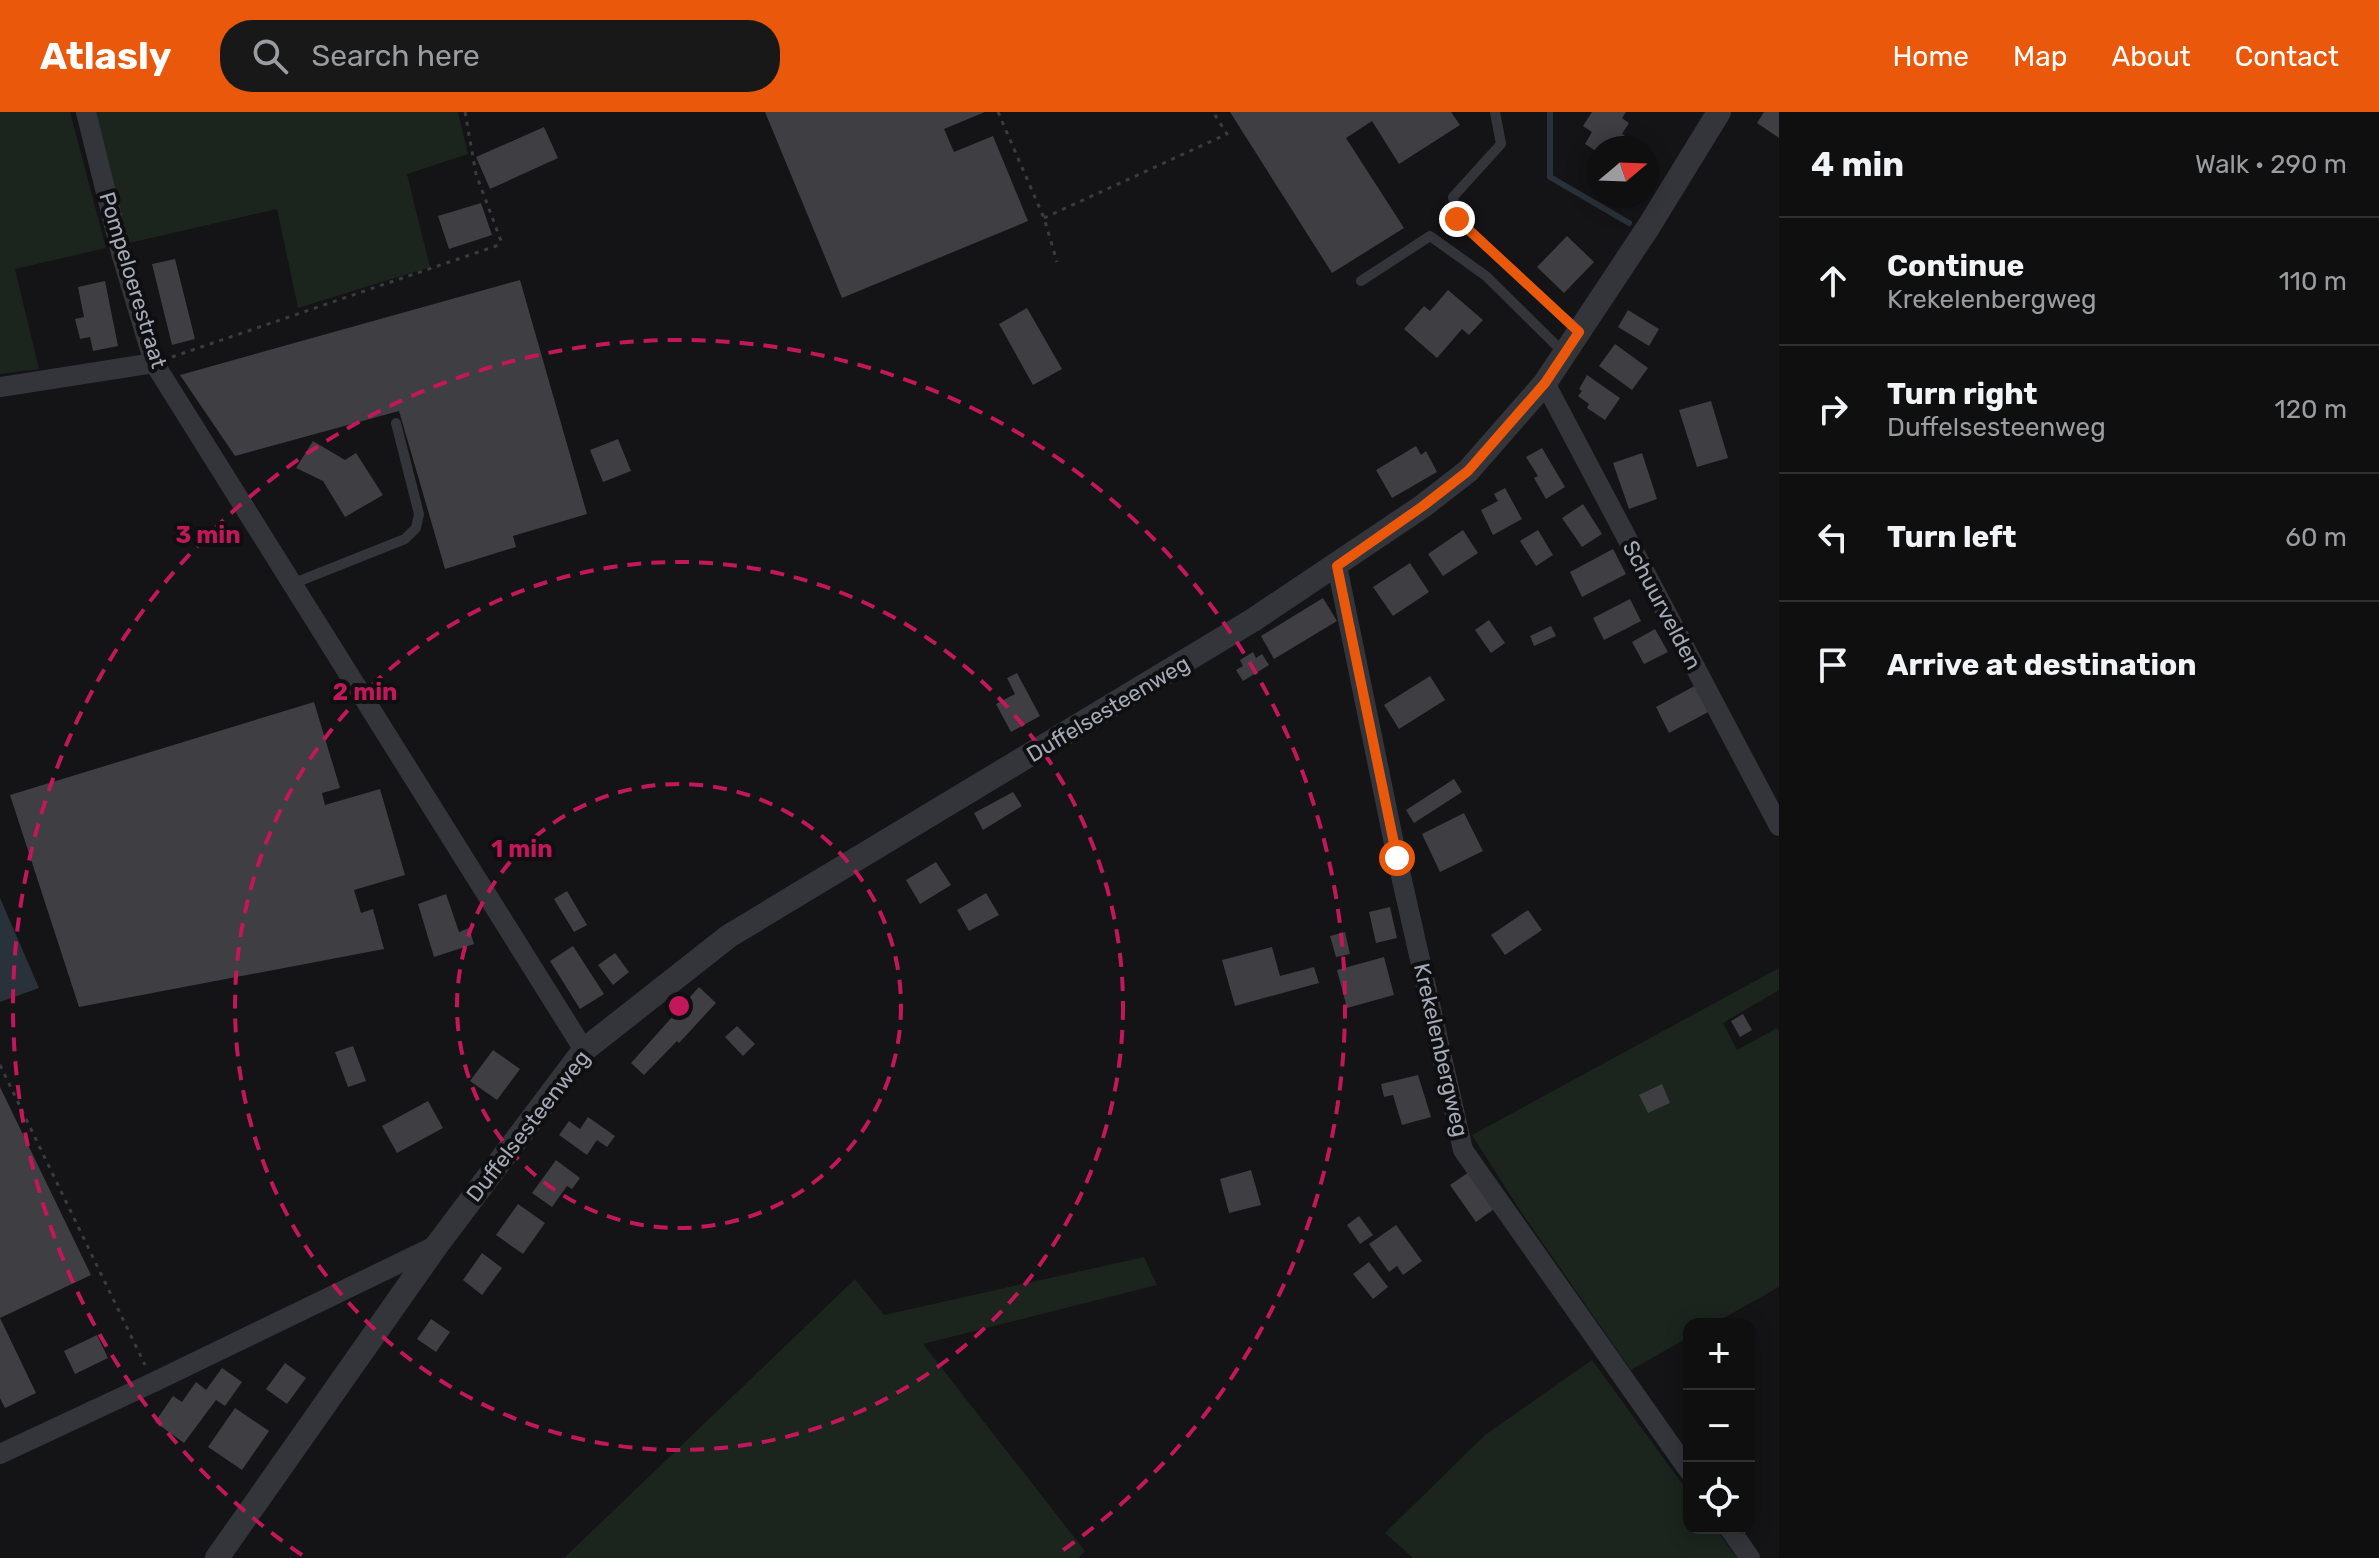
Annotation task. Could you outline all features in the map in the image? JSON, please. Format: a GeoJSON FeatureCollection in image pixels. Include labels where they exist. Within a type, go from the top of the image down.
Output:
{"type":"FeatureCollection","features":[{"type":"Feature","properties":{"kind":"street","name":"Pompeloerestraat"},"geometry":{"type":"LineString","coordinates":[[86,112],[121,253],[154,363],[584,1050]]}},
{"type":"Feature","properties":{"kind":"street","name":"Duffelsesteenweg"},"geometry":{"type":"LineString","coordinates":[[217,1558],[437,1245],[584,1050],[729,936],[1253,620],[1337,566],[1468,471],[1545,383],[1649,226],[1719,112]]}},
{"type":"Feature","properties":{"kind":"street"},"geometry":{"type":"LineString","coordinates":[[0,387],[154,363]]}},
{"type":"Feature","properties":{"kind":"street","name":"Schuurvelden"},"geometry":{"type":"LineString","coordinates":[[1545,383],[1779,826]]}},
{"type":"Feature","properties":{"kind":"street","name":"Krekelenbergweg"},"geometry":{"type":"LineString","coordinates":[[1337,566],[1397,858],[1463,1150],[1683,1462]]}},
{"type":"Feature","properties":{"kind":"street","name":"Duffelsesteenweg"},"geometry":{"type":"LineString","coordinates":[[0,1454],[437,1245]]}},
{"type":"Feature","properties":{"kind":"street"},"geometry":{"type":"LineString","coordinates":[[1733,1534],[1750,1558]]}},
{"type":"Feature","properties":{"kind":"lane"},"geometry":{"type":"LineString","coordinates":[[1495,112],[1501,144],[1453,197],[1457,219],[1579,332]]}},
{"type":"Feature","properties":{"kind":"lane"},"geometry":{"type":"LineString","coordinates":[[1361,281],[1430,236],[1486,276],[1565,353]]}},
{"type":"Feature","properties":{"kind":"lane"},"geometry":{"type":"LineString","coordinates":[[292,584],[405,539],[416,528],[419,514],[396,423]]}},
{"type":"Feature","properties":{"kind":"path"},"geometry":{"type":"LineString","coordinates":[[154,363],[496,246],[501,241],[476,174],[465,112]]}},
{"type":"Feature","properties":{"kind":"path"},"geometry":{"type":"LineString","coordinates":[[998,112],[1044,218],[1057,262]]}},
{"type":"Feature","properties":{"kind":"path"},"geometry":{"type":"LineString","coordinates":[[1044,218],[1227,134],[1213,112]]}},
{"type":"Feature","properties":{"kind":"path"},"geometry":{"type":"LineString","coordinates":[[0,1065],[154,1382]]}},
{"type":"Feature","properties":{"kind":"shaded area"},"geometry":{"type":"Polygon","coordinates":[[[0,112],[70,112],[106,248],[15,269],[39,369],[0,374],[0,112]]]}},
{"type":"Feature","properties":{"kind":"shaded area"},"geometry":{"type":"Polygon","coordinates":[[[93,112],[458,112],[468,154],[407,174],[430,267],[298,308],[277,209],[125,244],[93,112]]]}},
{"type":"Feature","properties":{"kind":"shaded area"},"geometry":{"type":"Polygon","coordinates":[[[0,898],[39,988],[0,1002],[0,898]]]}},
{"type":"Feature","properties":{"kind":"shaded area"},"geometry":{"type":"Polygon","coordinates":[[[1779,968],[1779,990],[1723,1023],[1737,1050],[1777,1028],[1779,1032],[1779,1287],[1724,1318],[1683,1318],[1683,1340],[1631,1370],[1521,1212],[1472,1135],[1779,968]]]}},
{"type":"Feature","properties":{"kind":"shaded area"},"geometry":{"type":"Polygon","coordinates":[[[1144,1257],[1157,1285],[923,1344],[1085,1551],[1078,1558],[564,1558],[855,1279],[884,1315],[1144,1257]]]}},
{"type":"Feature","properties":{"kind":"shaded area"},"geometry":{"type":"Polygon","coordinates":[[[1592,1360],[1683,1485],[1683,1534],[1719,1534],[1737,1558],[1413,1558],[1385,1533],[1485,1435],[1592,1360]]]}},
{"type":"Feature","properties":{"kind":"building"},"geometry":{"type":"Polygon","coordinates":[[[765,112],[985,112],[944,129],[954,152],[993,136],[1028,221],[842,298],[765,112]]]}},
{"type":"Feature","properties":{"kind":"building"},"geometry":{"type":"Polygon","coordinates":[[[1230,112],[1451,112],[1460,125],[1399,164],[1372,121],[1346,138],[1404,228],[1332,273],[1230,112]]]}},
{"type":"Feature","properties":{"kind":"building"},"geometry":{"type":"Polygon","coordinates":[[[1592,112],[1626,112],[1622,118],[1629,123],[1622,134],[1625,136],[1590,136],[1592,132],[1583,126],[1592,112]]]}},
{"type":"Feature","properties":{"kind":"building"},"geometry":{"type":"Polygon","coordinates":[[[1764,112],[1779,112],[1779,138],[1757,123],[1764,112]]]}},
{"type":"Feature","properties":{"kind":"building"},"geometry":{"type":"Polygon","coordinates":[[[544,127],[558,158],[490,189],[476,157],[544,127]]]}},
{"type":"Feature","properties":{"kind":"building"},"geometry":{"type":"Polygon","coordinates":[[[481,203],[492,235],[449,249],[438,216],[481,203]]]}},
{"type":"Feature","properties":{"kind":"building"},"geometry":{"type":"Polygon","coordinates":[[[1567,236],[1594,262],[1564,293],[1537,267],[1567,236]]]}},
{"type":"Feature","properties":{"kind":"building"},"geometry":{"type":"Polygon","coordinates":[[[175,259],[195,339],[172,345],[152,264],[175,259]]]}},
{"type":"Feature","properties":{"kind":"building"},"geometry":{"type":"Polygon","coordinates":[[[520,280],[587,514],[513,536],[516,547],[445,569],[399,411],[235,456],[180,375],[520,280]]]}},
{"type":"Feature","properties":{"kind":"building"},"geometry":{"type":"Polygon","coordinates":[[[105,281],[118,346],[93,351],[90,337],[80,339],[75,319],[84,317],[78,287],[105,281]]]}},
{"type":"Feature","properties":{"kind":"building"},"geometry":{"type":"Polygon","coordinates":[[[1448,290],[1483,320],[1469,335],[1462,329],[1437,358],[1404,329],[1424,306],[1430,311],[1448,290]]]}},
{"type":"Feature","properties":{"kind":"building"},"geometry":{"type":"Polygon","coordinates":[[[1027,308],[1062,369],[1033,385],[999,324],[1027,308]]]}},
{"type":"Feature","properties":{"kind":"building"},"geometry":{"type":"Polygon","coordinates":[[[1628,310],[1659,329],[1649,346],[1618,327],[1628,310]]]}},
{"type":"Feature","properties":{"kind":"building"},"geometry":{"type":"Polygon","coordinates":[[[1615,344],[1648,368],[1632,390],[1599,366],[1615,344]]]}},
{"type":"Feature","properties":{"kind":"building"},"geometry":{"type":"Polygon","coordinates":[[[1587,375],[1620,398],[1605,420],[1587,408],[1589,404],[1578,396],[1587,375]]]}},
{"type":"Feature","properties":{"kind":"building"},"geometry":{"type":"Polygon","coordinates":[[[1711,401],[1728,458],[1697,467],[1679,410],[1711,401]]]}},
{"type":"Feature","properties":{"kind":"building"},"geometry":{"type":"Polygon","coordinates":[[[618,439],[631,471],[603,482],[590,450],[618,439]]]}},
{"type":"Feature","properties":{"kind":"building"},"geometry":{"type":"Polygon","coordinates":[[[313,441],[345,460],[356,453],[383,495],[345,517],[323,481],[296,468],[313,441]]]}},
{"type":"Feature","properties":{"kind":"building"},"geometry":{"type":"Polygon","coordinates":[[[1416,446],[1421,455],[1426,451],[1437,472],[1392,498],[1376,470],[1416,446]]]}},
{"type":"Feature","properties":{"kind":"building"},"geometry":{"type":"Polygon","coordinates":[[[1542,448],[1565,487],[1546,499],[1534,478],[1538,476],[1526,457],[1542,448]]]}},
{"type":"Feature","properties":{"kind":"building"},"geometry":{"type":"Polygon","coordinates":[[[1642,453],[1657,499],[1629,509],[1613,463],[1642,453]]]}},
{"type":"Feature","properties":{"kind":"building"},"geometry":{"type":"Polygon","coordinates":[[[1505,488],[1522,519],[1493,535],[1481,510],[1498,501],[1494,494],[1505,488]]]}},
{"type":"Feature","properties":{"kind":"building"},"geometry":{"type":"Polygon","coordinates":[[[1583,504],[1602,534],[1582,547],[1562,518],[1583,504]]]}},
{"type":"Feature","properties":{"kind":"building"},"geometry":{"type":"Polygon","coordinates":[[[1463,530],[1478,553],[1443,576],[1428,554],[1463,530]]]}},
{"type":"Feature","properties":{"kind":"building"},"geometry":{"type":"Polygon","coordinates":[[[1538,530],[1553,555],[1536,566],[1520,541],[1538,530]]]}},
{"type":"Feature","properties":{"kind":"building"},"geometry":{"type":"Polygon","coordinates":[[[1613,549],[1626,574],[1582,597],[1570,572],[1613,549]]]}},
{"type":"Feature","properties":{"kind":"building"},"geometry":{"type":"Polygon","coordinates":[[[1410,563],[1429,592],[1393,616],[1373,587],[1410,563]]]}},
{"type":"Feature","properties":{"kind":"building"},"geometry":{"type":"Polygon","coordinates":[[[1323,598],[1337,621],[1274,659],[1261,636],[1323,598]]]}},
{"type":"Feature","properties":{"kind":"building"},"geometry":{"type":"Polygon","coordinates":[[[1630,599],[1641,621],[1604,640],[1593,618],[1630,599]]]}},
{"type":"Feature","properties":{"kind":"building"},"geometry":{"type":"Polygon","coordinates":[[[1489,620],[1505,643],[1491,653],[1475,630],[1489,620]]]}},
{"type":"Feature","properties":{"kind":"building"},"geometry":{"type":"Polygon","coordinates":[[[1551,626],[1556,636],[1534,646],[1530,636],[1551,626]]]}},
{"type":"Feature","properties":{"kind":"building"},"geometry":{"type":"Polygon","coordinates":[[[1655,629],[1668,652],[1644,664],[1632,642],[1655,629]]]}},
{"type":"Feature","properties":{"kind":"building"},"geometry":{"type":"Polygon","coordinates":[[[1253,652],[1256,658],[1262,654],[1269,665],[1243,681],[1236,670],[1243,666],[1240,660],[1253,652]]]}},
{"type":"Feature","properties":{"kind":"building"},"geometry":{"type":"Polygon","coordinates":[[[1017,673],[1040,716],[1011,732],[996,704],[1015,694],[1007,678],[1017,673]]]}},
{"type":"Feature","properties":{"kind":"building"},"geometry":{"type":"Polygon","coordinates":[[[1430,676],[1445,700],[1399,729],[1384,705],[1430,676]]]}},
{"type":"Feature","properties":{"kind":"building"},"geometry":{"type":"Polygon","coordinates":[[[1698,684],[1712,710],[1669,733],[1656,707],[1698,684]]]}},
{"type":"Feature","properties":{"kind":"building"},"geometry":{"type":"Polygon","coordinates":[[[314,702],[340,788],[322,793],[325,805],[380,789],[405,875],[354,890],[361,913],[373,909],[384,949],[79,1007],[10,795],[314,702]]]}},
{"type":"Feature","properties":{"kind":"building"},"geometry":{"type":"Polygon","coordinates":[[[1454,779],[1462,792],[1414,823],[1406,810],[1454,779]]]}},
{"type":"Feature","properties":{"kind":"building"},"geometry":{"type":"Polygon","coordinates":[[[1013,792],[1022,806],[983,830],[974,813],[1013,792]]]}},
{"type":"Feature","properties":{"kind":"building"},"geometry":{"type":"Polygon","coordinates":[[[1464,813],[1483,851],[1440,872],[1422,834],[1464,813]]]}},
{"type":"Feature","properties":{"kind":"building"},"geometry":{"type":"Polygon","coordinates":[[[936,862],[951,885],[920,904],[906,880],[936,862]]]}},
{"type":"Feature","properties":{"kind":"building"},"geometry":{"type":"Polygon","coordinates":[[[567,891],[587,925],[574,932],[554,899],[567,891]]]}},
{"type":"Feature","properties":{"kind":"building"},"geometry":{"type":"Polygon","coordinates":[[[986,893],[999,915],[969,931],[957,910],[986,893]]]}},
{"type":"Feature","properties":{"kind":"building"},"geometry":{"type":"Polygon","coordinates":[[[446,894],[459,932],[469,928],[474,944],[434,957],[418,904],[446,894]]]}},
{"type":"Feature","properties":{"kind":"building"},"geometry":{"type":"Polygon","coordinates":[[[1390,907],[1397,938],[1376,943],[1369,912],[1390,907]]]}},
{"type":"Feature","properties":{"kind":"building"},"geometry":{"type":"Polygon","coordinates":[[[1528,910],[1542,930],[1505,955],[1491,935],[1528,910]]]}},
{"type":"Feature","properties":{"kind":"building"},"geometry":{"type":"Polygon","coordinates":[[[1345,932],[1350,954],[1336,957],[1330,936],[1345,932]]]}},
{"type":"Feature","properties":{"kind":"building"},"geometry":{"type":"Polygon","coordinates":[[[573,946],[604,994],[580,1009],[550,961],[573,946]]]}},
{"type":"Feature","properties":{"kind":"building"},"geometry":{"type":"Polygon","coordinates":[[[1272,947],[1280,976],[1314,967],[1319,983],[1235,1006],[1222,960],[1272,947]]]}},
{"type":"Feature","properties":{"kind":"building"},"geometry":{"type":"Polygon","coordinates":[[[615,953],[629,972],[613,985],[598,965],[615,953]]]}},
{"type":"Feature","properties":{"kind":"building"},"geometry":{"type":"Polygon","coordinates":[[[1384,957],[1394,995],[1347,1008],[1337,970],[1384,957]]]}},
{"type":"Feature","properties":{"kind":"building"},"geometry":{"type":"Polygon","coordinates":[[[699,987],[716,1003],[644,1075],[631,1063],[699,987]]]}},
{"type":"Feature","properties":{"kind":"building"},"geometry":{"type":"Polygon","coordinates":[[[1743,1014],[1752,1030],[1740,1037],[1731,1021],[1743,1014]]]}},
{"type":"Feature","properties":{"kind":"building"},"geometry":{"type":"Polygon","coordinates":[[[737,1026],[755,1044],[743,1056],[725,1037],[737,1026]]]}},
{"type":"Feature","properties":{"kind":"building"},"geometry":{"type":"Polygon","coordinates":[[[353,1046],[366,1081],[348,1087],[335,1052],[353,1046]]]}},
{"type":"Feature","properties":{"kind":"building"},"geometry":{"type":"Polygon","coordinates":[[[493,1050],[520,1069],[497,1100],[470,1081],[493,1050]]]}},
{"type":"Feature","properties":{"kind":"building"},"geometry":{"type":"Polygon","coordinates":[[[1418,1075],[1431,1117],[1402,1125],[1393,1095],[1384,1097],[1381,1084],[1418,1075]]]}},
{"type":"Feature","properties":{"kind":"building"},"geometry":{"type":"Polygon","coordinates":[[[1662,1084],[1670,1103],[1648,1113],[1639,1095],[1662,1084]]]}},
{"type":"Feature","properties":{"kind":"building"},"geometry":{"type":"Polygon","coordinates":[[[0,1087],[91,1275],[0,1318],[0,1087]]]}},
{"type":"Feature","properties":{"kind":"building"},"geometry":{"type":"Polygon","coordinates":[[[428,1101],[443,1128],[397,1153],[382,1126],[428,1101]]]}},
{"type":"Feature","properties":{"kind":"building"},"geometry":{"type":"Polygon","coordinates":[[[588,1117],[615,1136],[607,1147],[597,1140],[587,1155],[559,1135],[569,1121],[580,1129],[588,1117]]]}},
{"type":"Feature","properties":{"kind":"building"},"geometry":{"type":"Polygon","coordinates":[[[556,1160],[580,1178],[572,1189],[567,1186],[552,1207],[532,1193],[556,1160]]]}},
{"type":"Feature","properties":{"kind":"building"},"geometry":{"type":"Polygon","coordinates":[[[1251,1170],[1261,1205],[1229,1213],[1220,1179],[1251,1170]]]}},
{"type":"Feature","properties":{"kind":"building"},"geometry":{"type":"Polygon","coordinates":[[[1469,1172],[1494,1209],[1476,1222],[1450,1185],[1469,1172]]]}},
{"type":"Feature","properties":{"kind":"building"},"geometry":{"type":"Polygon","coordinates":[[[518,1204],[545,1223],[523,1254],[496,1235],[518,1204]]]}},
{"type":"Feature","properties":{"kind":"building"},"geometry":{"type":"Polygon","coordinates":[[[1359,1216],[1373,1235],[1360,1244],[1347,1225],[1359,1216]]]}},
{"type":"Feature","properties":{"kind":"building"},"geometry":{"type":"Polygon","coordinates":[[[1396,1225],[1422,1261],[1403,1275],[1397,1266],[1389,1272],[1369,1244],[1396,1225]]]}},
{"type":"Feature","properties":{"kind":"building"},"geometry":{"type":"Polygon","coordinates":[[[482,1253],[502,1268],[482,1295],[463,1280],[482,1253]]]}},
{"type":"Feature","properties":{"kind":"building"},"geometry":{"type":"Polygon","coordinates":[[[1369,1262],[1388,1287],[1373,1299],[1353,1274],[1369,1262]]]}},
{"type":"Feature","properties":{"kind":"building"},"geometry":{"type":"Polygon","coordinates":[[[0,1318],[36,1393],[5,1408],[0,1398],[0,1318]]]}},
{"type":"Feature","properties":{"kind":"building"},"geometry":{"type":"Polygon","coordinates":[[[431,1319],[450,1332],[436,1352],[417,1339],[431,1319]]]}},
{"type":"Feature","properties":{"kind":"building"},"geometry":{"type":"Polygon","coordinates":[[[97,1335],[108,1358],[75,1374],[64,1351],[97,1335]]]}},
{"type":"Feature","properties":{"kind":"building"},"geometry":{"type":"Polygon","coordinates":[[[285,1363],[306,1378],[287,1404],[266,1389],[285,1363]]]}},
{"type":"Feature","properties":{"kind":"building"},"geometry":{"type":"Polygon","coordinates":[[[222,1368],[242,1382],[225,1406],[216,1400],[184,1443],[155,1422],[173,1396],[182,1402],[196,1382],[206,1390],[222,1368]]]}},
{"type":"Feature","properties":{"kind":"building"},"geometry":{"type":"Polygon","coordinates":[[[235,1408],[269,1431],[242,1470],[208,1447],[235,1408]]]}},
{"type":"Feature","properties":{"kind":"waterway"},"geometry":{"type":"LineString","coordinates":[[1550,112],[1550,177],[1629,223]]}},
{"type":"Feature","properties":{"kind":"route"},"geometry":{"type":"LineString","coordinates":[[1397,858],[1337,566],[1468,471],[1545,383],[1579,332],[1457,219]]}}]}
